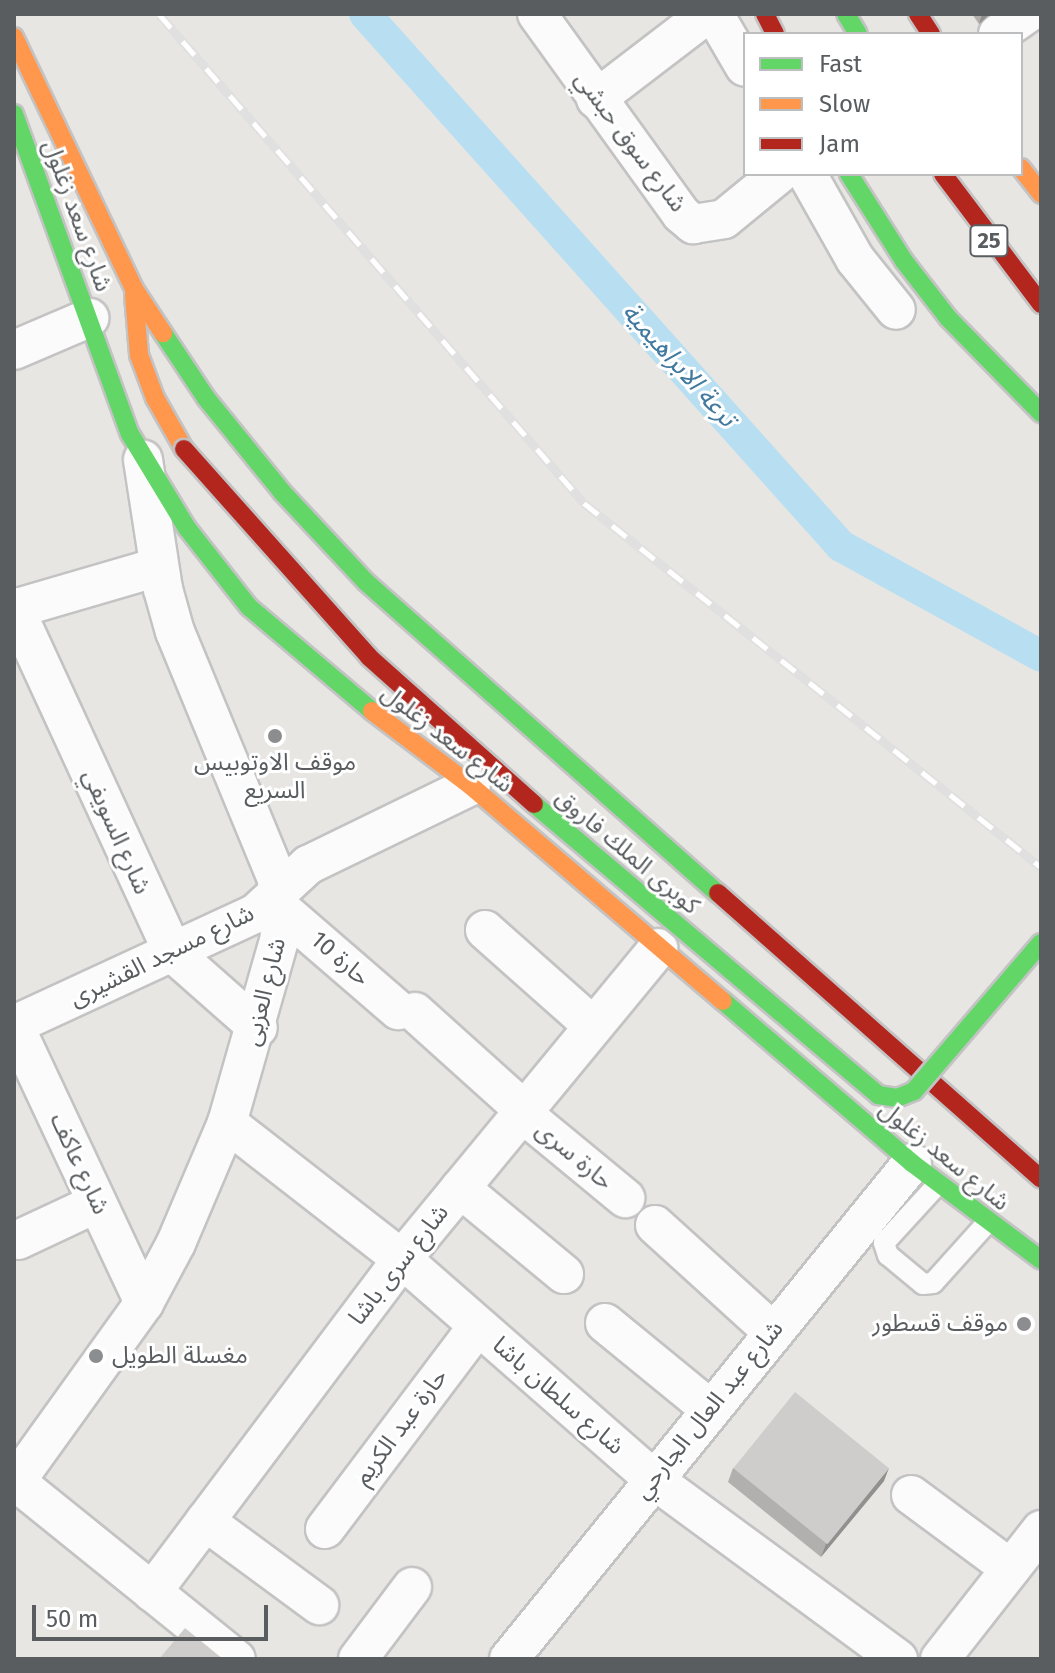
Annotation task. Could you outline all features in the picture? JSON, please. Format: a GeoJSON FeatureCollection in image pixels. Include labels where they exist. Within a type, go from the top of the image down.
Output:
{"type":"FeatureCollection","features":[{"type":"Feature","properties":{"kind":"main road"},"geometry":{"type":"LineString","coordinates":[[765,14],[774,32]]}},
{"type":"Feature","properties":{"kind":"main road"},"geometry":{"type":"LineString","coordinates":[[846,14],[857,32]]}},
{"type":"Feature","properties":{"kind":"main road"},"geometry":{"type":"LineString","coordinates":[[918,14],[930,32]]}},
{"type":"Feature","properties":{"kind":"main road","name":"شارع سعد زغلول"},"geometry":{"type":"LineString","coordinates":[[14,37],[134,289],[206,398],[282,492],[366,582],[1041,1179]]}},
{"type":"Feature","properties":{"kind":"main road","name":"شارع سعد زغلول"},"geometry":{"type":"LineString","coordinates":[[14,114],[119,408],[143,460],[187,528],[249,607],[313,666],[471,786],[925,1174],[987,1223],[1041,1260]]}},
{"type":"Feature","properties":{"kind":"main road"},"geometry":{"type":"LineString","coordinates":[[1023,171],[1041,194]]}},
{"type":"Feature","properties":{"kind":"main road"},"geometry":{"type":"LineString","coordinates":[[850,176],[904,261],[949,319],[1041,413]]}},
{"type":"Feature","properties":{"kind":"main road","name":"25"},"geometry":{"type":"LineString","coordinates":[[945,176],[1041,304]]}},
{"type":"Feature","properties":{"kind":"main road","name":"كوبرى الملك فاروق"},"geometry":{"type":"LineString","coordinates":[[134,289],[139,355],[155,398],[184,449],[369,657],[512,786],[878,1095],[897,1098],[914,1091],[1041,943]]}},
{"type":"Feature","properties":{"kind":"main road"},"geometry":{"type":"LineString","coordinates":[[143,460],[144,417],[155,398],[175,389],[206,398]]}},
{"type":"Feature","properties":{"kind":"street","name":"شارع سوق حبشي"},"geometry":{"type":"LineString","coordinates":[[537,14],[596,99],[693,224],[709,226],[724,219],[777,176]]}},
{"type":"Feature","properties":{"kind":"street"},"geometry":{"type":"LineString","coordinates":[[596,99],[707,14]]}},
{"type":"Feature","properties":{"kind":"street"},"geometry":{"type":"LineString","coordinates":[[714,14],[743,64]]}},
{"type":"Feature","properties":{"kind":"street"},"geometry":{"type":"LineString","coordinates":[[1001,32],[1027,14]]}},
{"type":"Feature","properties":{"kind":"street"},"geometry":{"type":"LineString","coordinates":[[808,176],[855,259],[896,310]]}},
{"type":"Feature","properties":{"kind":"street"},"geometry":{"type":"LineString","coordinates":[[14,350],[89,318]]}},
{"type":"Feature","properties":{"kind":"street"},"geometry":{"type":"LineString","coordinates":[[143,460],[158,567],[175,632],[281,899]]}},
{"type":"Feature","properties":{"kind":"street"},"geometry":{"type":"LineString","coordinates":[[14,609],[158,567]]}},
{"type":"Feature","properties":{"kind":"street","name":"شارع السويفي"},"geometry":{"type":"LineString","coordinates":[[14,609],[173,953],[258,1028]]}},
{"type":"Feature","properties":{"kind":"street","name":"شارع مسجد القشيرى"},"geometry":{"type":"LineString","coordinates":[[14,1025],[256,913],[281,899],[308,865],[471,786]]}},
{"type":"Feature","properties":{"kind":"street","name":"حارة 10"},"geometry":{"type":"LineString","coordinates":[[281,899],[523,1111]]}},
{"type":"Feature","properties":{"kind":"street","name":"شارع العزبى"},"geometry":{"type":"LineString","coordinates":[[15,1479],[144,1303],[176,1243],[227,1123],[258,1028],[281,899]]}},
{"type":"Feature","properties":{"kind":"street"},"geometry":{"type":"LineString","coordinates":[[485,930],[593,1026]]}},
{"type":"Feature","properties":{"kind":"street","name":"شارع سرى باشا"},"geometry":{"type":"LineString","coordinates":[[152,1592],[402,1259],[658,948]]}},
{"type":"Feature","properties":{"kind":"street","name":"شارع عاكف"},"geometry":{"type":"LineString","coordinates":[[14,1025],[144,1303]]}},
{"type":"Feature","properties":{"kind":"street","name":"حارة سرى"},"geometry":{"type":"LineString","coordinates":[[523,1111],[625,1198]]}},
{"type":"Feature","properties":{"kind":"street","name":"شارع سلطان باشا"},"geometry":{"type":"LineString","coordinates":[[227,1123],[402,1259],[653,1479],[898,1659]]}},
{"type":"Feature","properties":{"kind":"street","name":"شارع عبد العال الجارحي"},"geometry":{"type":"LineString","coordinates":[[509,1659],[773,1332],[925,1174]]}},
{"type":"Feature","properties":{"kind":"street"},"geometry":{"type":"LineString","coordinates":[[460,1188],[564,1274]]}},
{"type":"Feature","properties":{"kind":"street"},"geometry":{"type":"LineString","coordinates":[[18,1240],[97,1203]]}},
{"type":"Feature","properties":{"kind":"street"},"geometry":{"type":"LineString","coordinates":[[655,1225],[773,1332]]}},
{"type":"Feature","properties":{"kind":"street"},"geometry":{"type":"LineString","coordinates":[[605,1323],[710,1409]]}},
{"type":"Feature","properties":{"kind":"street","name":"حارة عبد الكريم"},"geometry":{"type":"LineString","coordinates":[[325,1529],[478,1326]]}},
{"type":"Feature","properties":{"kind":"street"},"geometry":{"type":"LineString","coordinates":[[15,1479],[236,1659]]}},
{"type":"Feature","properties":{"kind":"street"},"geometry":{"type":"LineString","coordinates":[[911,1495],[1011,1569]]}},
{"type":"Feature","properties":{"kind":"street"},"geometry":{"type":"LineString","coordinates":[[205,1521],[319,1605]]}},
{"type":"Feature","properties":{"kind":"street"},"geometry":{"type":"LineString","coordinates":[[940,1659],[1041,1530]]}},
{"type":"Feature","properties":{"kind":"street"},"geometry":{"type":"LineString","coordinates":[[358,1659],[412,1587]]}},
{"type":"Feature","properties":{"kind":"lane"},"geometry":{"type":"LineString","coordinates":[[925,1174],[884,1243],[888,1255],[923,1284],[933,1283],[987,1223]]}},
{"type":"Feature","properties":{"kind":"building"},"geometry":{"type":"Polygon","coordinates":[[[795,1392],[889,1468],[827,1544],[733,1468],[795,1392]]]}},
{"type":"Feature","properties":{"kind":"building"},"geometry":{"type":"Polygon","coordinates":[[[185,1628],[223,1659],[159,1659],[185,1628]]]}},
{"type":"Feature","properties":{"kind":"waterway","name":"ترعة الابراهيمية"},"geometry":{"type":"LineString","coordinates":[[365,14],[841,546],[1041,656]]}},
{"type":"Feature","properties":{"kind":"railway"},"geometry":{"type":"LineString","coordinates":[[159,14],[584,503],[1041,867]]}},
{"type":"Feature","properties":{"kind":"traffic: fast"},"geometry":{"type":"LineString","coordinates":[[846,14],[857,32]]}},
{"type":"Feature","properties":{"kind":"traffic: fast"},"geometry":{"type":"LineString","coordinates":[[14,114],[130,434],[187,528],[249,607],[372,711]]}},
{"type":"Feature","properties":{"kind":"traffic: fast"},"geometry":{"type":"LineString","coordinates":[[850,176],[904,261],[949,319],[1041,413]]}},
{"type":"Feature","properties":{"kind":"traffic: fast"},"geometry":{"type":"LineString","coordinates":[[163,333],[206,398],[282,492],[366,582],[718,893]]}},
{"type":"Feature","properties":{"kind":"traffic: fast"},"geometry":{"type":"LineString","coordinates":[[534,804],[878,1095],[897,1098],[914,1091],[1041,943]]}},
{"type":"Feature","properties":{"kind":"traffic: fast"},"geometry":{"type":"LineString","coordinates":[[723,1001],[912,1163],[1041,1260]]}},
{"type":"Feature","properties":{"kind":"traffic: slow"},"geometry":{"type":"LineString","coordinates":[[14,37],[134,289],[163,333]]}},
{"type":"Feature","properties":{"kind":"traffic: slow"},"geometry":{"type":"LineString","coordinates":[[1023,171],[1041,194]]}},
{"type":"Feature","properties":{"kind":"traffic: slow"},"geometry":{"type":"LineString","coordinates":[[134,295],[139,355],[155,398],[184,449]]}},
{"type":"Feature","properties":{"kind":"traffic: slow"},"geometry":{"type":"LineString","coordinates":[[372,711],[471,786],[723,1001]]}},
{"type":"Feature","properties":{"kind":"traffic: jam"},"geometry":{"type":"LineString","coordinates":[[765,14],[774,32]]}},
{"type":"Feature","properties":{"kind":"traffic: jam"},"geometry":{"type":"LineString","coordinates":[[918,14],[930,32]]}},
{"type":"Feature","properties":{"kind":"traffic: jam"},"geometry":{"type":"LineString","coordinates":[[945,176],[1041,304]]}},
{"type":"Feature","properties":{"kind":"traffic: jam"},"geometry":{"type":"LineString","coordinates":[[184,449],[369,657],[534,804]]}},
{"type":"Feature","properties":{"kind":"traffic: jam"},"geometry":{"type":"LineString","coordinates":[[718,893],[1041,1179]]}},
{"type":"Feature","properties":{"kind":"place","name":"موقف الاوتوبيس السريع"},"geometry":{"type":"Point","coordinates":[275,736]}},
{"type":"Feature","properties":{"kind":"place","name":"موقف قسطور"},"geometry":{"type":"Point","coordinates":[1024,1324]}},
{"type":"Feature","properties":{"kind":"place","name":"مغسلة الطويل"},"geometry":{"type":"Point","coordinates":[96,1356]}}]}
